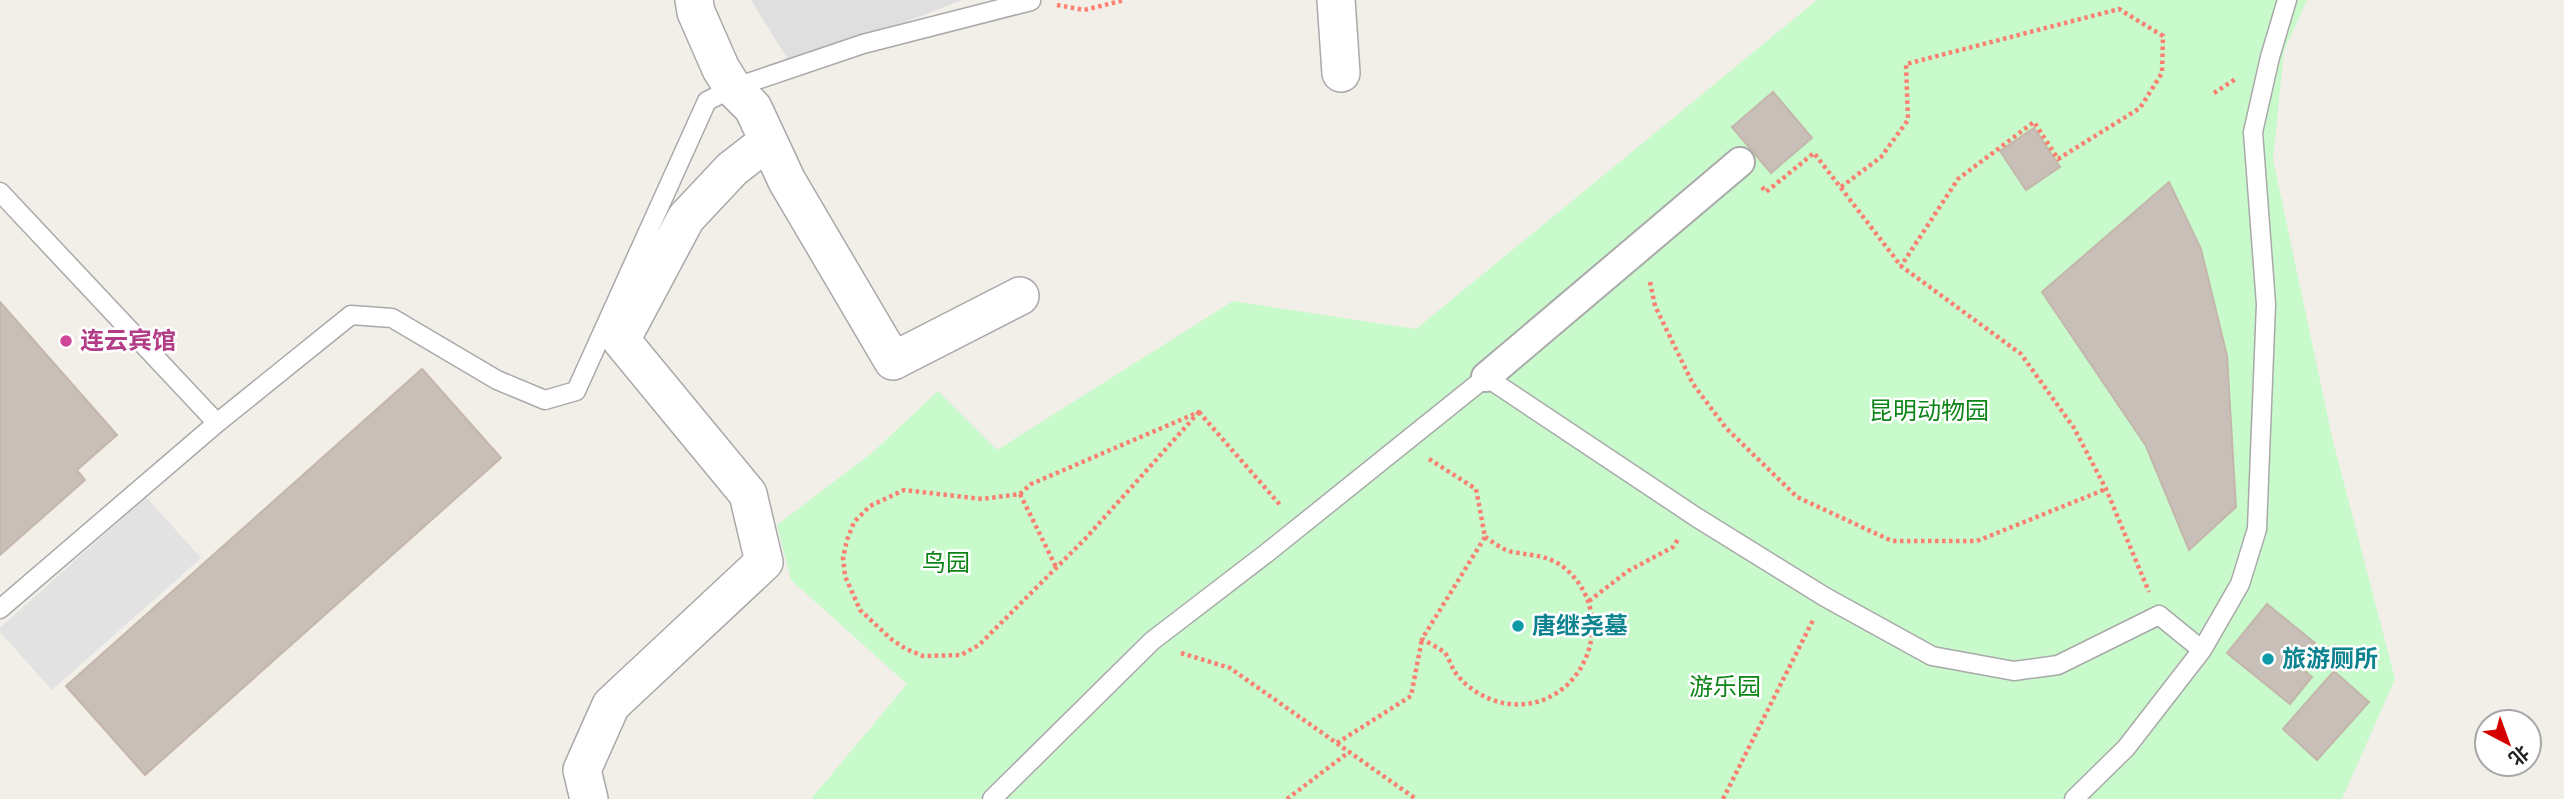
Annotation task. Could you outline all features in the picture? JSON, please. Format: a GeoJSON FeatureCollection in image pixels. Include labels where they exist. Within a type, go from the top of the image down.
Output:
{"type":"FeatureCollection","features":[{"type":"Feature","properties":{"kind":"street"},"geometry":{"type":"LineString","coordinates":[[694,0],[709,46],[733,88],[753,108],[787,181],[893,361],[1020,296]]}},
{"type":"Feature","properties":{"kind":"street"},"geometry":{"type":"LineString","coordinates":[[1336,0],[1341,73]]}},
{"type":"Feature","properties":{"kind":"street"},"geometry":{"type":"LineString","coordinates":[[589,799],[582,769],[611,705],[764,562],[748,494],[621,340],[686,218],[732,169],[768,141]]}},
{"type":"Feature","properties":{"kind":"street"},"geometry":{"type":"LineString","coordinates":[[1486,377],[1740,162]]}},
{"type":"Feature","properties":{"kind":"lane"},"geometry":{"type":"LineString","coordinates":[[2074,799],[2126,748],[2202,650],[2240,584],[2258,529],[2266,304],[2253,132],[2270,57],[2287,0]]}},
{"type":"Feature","properties":{"kind":"lane"},"geometry":{"type":"LineString","coordinates":[[0,609],[217,423],[351,315],[392,318],[497,380],[545,400],[576,391],[707,101],[733,88],[863,44],[1031,1]]}},
{"type":"Feature","properties":{"kind":"lane"},"geometry":{"type":"LineString","coordinates":[[0,192],[217,423]]}},
{"type":"Feature","properties":{"kind":"lane"},"geometry":{"type":"LineString","coordinates":[[992,799],[1152,641],[1486,377],[1696,517],[1825,597],[1932,656],[2014,671],[2058,664],[2159,615],[2202,650]]}},
{"type":"Feature","properties":{"kind":"path"},"geometry":{"type":"LineString","coordinates":[[1031,1],[1084,10],[1125,0]]}},
{"type":"Feature","properties":{"kind":"path"},"geometry":{"type":"LineString","coordinates":[[1841,187],[1881,157],[1908,120],[1906,64],[2119,9],[2163,36],[2162,74],[2140,108],[2058,159],[2034,122],[1958,179],[1901,266]]}},
{"type":"Feature","properties":{"kind":"path"},"geometry":{"type":"LineString","coordinates":[[1740,162],[1766,192],[1814,153],[1901,266],[2021,354],[2074,428],[2106,489],[2159,615]]}},
{"type":"Feature","properties":{"kind":"path"},"geometry":{"type":"LineString","coordinates":[[1642,243],[1654,306],[1693,384],[1726,428],[1797,497],[1892,541],[1977,541],[2106,489]]}},
{"type":"Feature","properties":{"kind":"path"},"geometry":{"type":"LineString","coordinates":[[1199,412],[1056,568],[979,645],[961,655],[923,656],[906,649],[860,610],[845,576],[843,558],[854,522],[870,506],[904,490],[982,499],[1020,494],[1031,484],[1199,412]]}},
{"type":"Feature","properties":{"kind":"path"},"geometry":{"type":"LineString","coordinates":[[1199,412],[1298,527]]}},
{"type":"Feature","properties":{"kind":"path"},"geometry":{"type":"LineString","coordinates":[[1336,743],[1411,696],[1422,639],[1485,537],[1476,489],[1403,443]]}},
{"type":"Feature","properties":{"kind":"path"},"geometry":{"type":"LineString","coordinates":[[1020,494],[1056,568]]}},
{"type":"Feature","properties":{"kind":"path"},"geometry":{"type":"LineString","coordinates":[[1589,601],[1628,570],[1672,547],[1696,517]]}},
{"type":"Feature","properties":{"kind":"path"},"geometry":{"type":"LineString","coordinates":[[1422,639],[1446,654],[1455,671],[1468,686],[1485,697],[1504,703],[1533,702],[1561,690],[1576,677],[1586,660],[1592,641],[1593,621],[1589,601],[1580,584],[1566,569],[1550,559],[1530,553],[1511,552],[1485,537]]}},
{"type":"Feature","properties":{"kind":"path"},"geometry":{"type":"LineString","coordinates":[[1723,799],[1825,597]]}},
{"type":"Feature","properties":{"kind":"path"},"geometry":{"type":"LineString","coordinates":[[1152,641],[1196,659],[1230,668],[1416,799]]}},
{"type":"Feature","properties":{"kind":"path"},"geometry":{"type":"LineString","coordinates":[[1287,799],[1349,752]]}},
{"type":"Feature","properties":{"kind":"shaded area"},"geometry":{"type":"Polygon","coordinates":[[[751,0],[962,0],[792,66],[751,0]]]}},
{"type":"Feature","properties":{"kind":"shaded area"},"geometry":{"type":"Polygon","coordinates":[[[146,497],[201,558],[52,690],[0,632],[0,628],[146,497]]]}},
{"type":"Feature","properties":{"kind":"green space","name":"昆明动物园"},"geometry":{"type":"Polygon","coordinates":[[[1817,0],[2307,0],[2284,51],[2273,159],[2332,437],[2395,679],[2342,799],[811,799],[907,684],[791,580],[777,525],[873,452],[938,391],[997,450],[1233,301],[1416,329],[1817,0]]]}},
{"type":"Feature","properties":{"kind":"building"},"geometry":{"type":"Polygon","coordinates":[[[1773,92],[1812,138],[1771,173],[1732,127],[1773,92]]]}},
{"type":"Feature","properties":{"kind":"building"},"geometry":{"type":"Polygon","coordinates":[[[2034,128],[2060,167],[2026,190],[2000,151],[2034,128]]]}},
{"type":"Feature","properties":{"kind":"building"},"geometry":{"type":"Polygon","coordinates":[[[2169,182],[2201,249],[2227,356],[2236,507],[2189,550],[2146,446],[2042,292],[2169,182]]]}},
{"type":"Feature","properties":{"kind":"building"},"geometry":{"type":"Polygon","coordinates":[[[0,302],[117,435],[77,470],[85,480],[0,555],[0,302]]]}},
{"type":"Feature","properties":{"kind":"building"},"geometry":{"type":"Polygon","coordinates":[[[422,369],[501,458],[145,775],[66,686],[422,369]]]}},
{"type":"Feature","properties":{"kind":"building","name":"旅游厕所"},"geometry":{"type":"Polygon","coordinates":[[[2267,604],[2315,643],[2297,665],[2312,677],[2290,704],[2227,653],[2267,604]]]}},
{"type":"Feature","properties":{"kind":"building"},"geometry":{"type":"Polygon","coordinates":[[[2334,671],[2369,702],[2317,760],[2283,729],[2334,671]]]}},
{"type":"Feature","properties":{"kind":"place","name":"连云宾馆"},"geometry":{"type":"Point","coordinates":[66,341]}},
{"type":"Feature","properties":{"kind":"place","name":"唐继尧墓"},"geometry":{"type":"Point","coordinates":[1518,626]}},
{"type":"Feature","properties":{"kind":"place","name":"旅游厕所"},"geometry":{"type":"Point","coordinates":[2268,659]}},
{"type":"Feature","properties":{"kind":"park label","name":"鸟园"},"geometry":{"type":"Point","coordinates":[946,563]}},
{"type":"Feature","properties":{"kind":"park label","name":"游乐园"},"geometry":{"type":"Point","coordinates":[1725,687]}}]}
